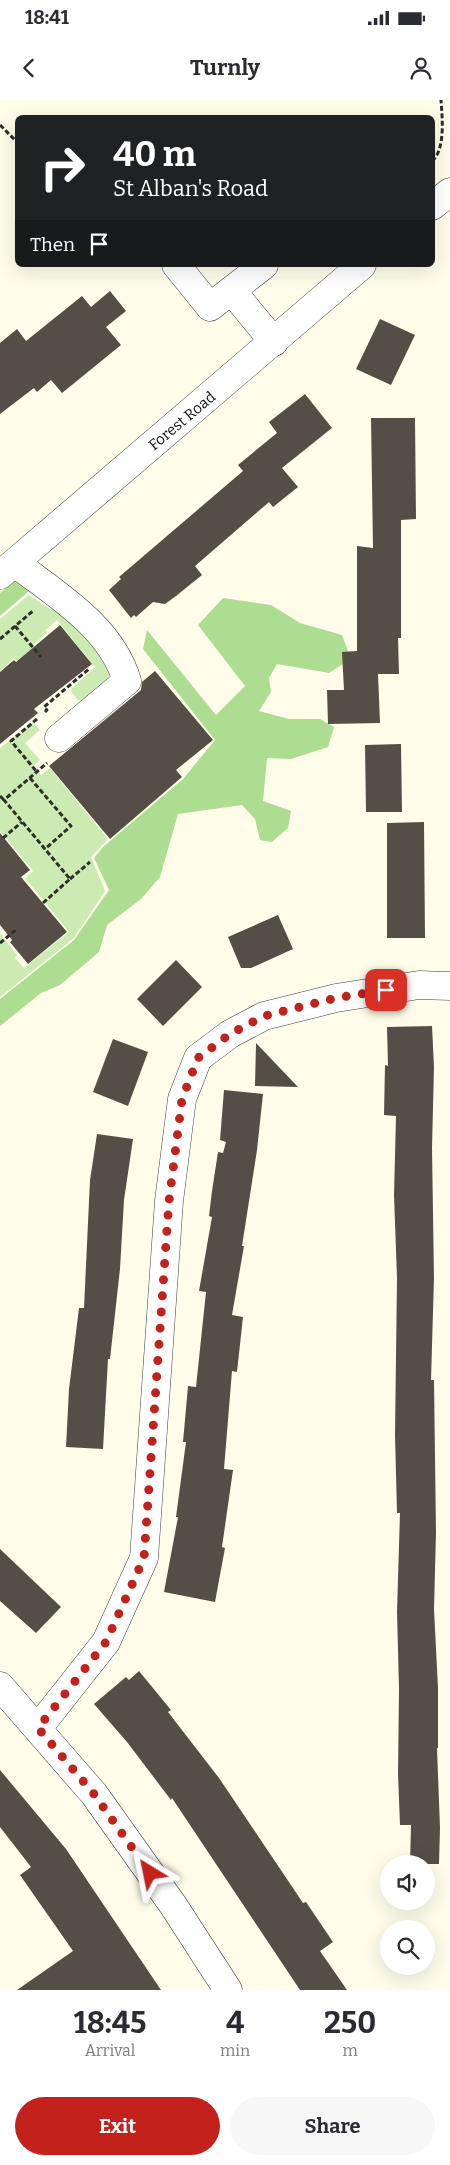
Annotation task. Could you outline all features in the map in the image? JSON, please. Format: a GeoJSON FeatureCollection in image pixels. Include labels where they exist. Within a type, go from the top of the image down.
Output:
{"type":"FeatureCollection","features":[{"type":"Feature","properties":{"kind":"street"},"geometry":{"type":"LineString","coordinates":[[435,204],[450,192]]}},
{"type":"Feature","properties":{"kind":"street"},"geometry":{"type":"LineString","coordinates":[[178,267],[210,307],[262,267]]}},
{"type":"Feature","properties":{"kind":"street","name":"Forest Road"},"geometry":{"type":"LineString","coordinates":[[8,569],[360,267]]}},
{"type":"Feature","properties":{"kind":"street"},"geometry":{"type":"LineString","coordinates":[[232,291],[274,342]]}},
{"type":"Feature","properties":{"kind":"street"},"geometry":{"type":"LineString","coordinates":[[8,569],[54,593],[85,616],[122,663],[127,681],[59,738]]}},
{"type":"Feature","properties":{"kind":"street"},"geometry":{"type":"LineString","coordinates":[[38,1728],[106,1642],[144,1558],[169,1201],[182,1099],[198,1058],[230,1034],[264,1016],[336,998],[419,985],[450,986]]}},
{"type":"Feature","properties":{"kind":"street"},"geometry":{"type":"LineString","coordinates":[[0,1686],[94,1794],[173,1905],[228,1990]]}},
{"type":"Feature","properties":{"kind":"path"},"geometry":{"type":"LineString","coordinates":[[435,159],[443,131],[441,100]]}},
{"type":"Feature","properties":{"kind":"path"},"geometry":{"type":"LineString","coordinates":[[0,125],[15,140]]}},
{"type":"Feature","properties":{"kind":"path"},"geometry":{"type":"LineString","coordinates":[[0,639],[54,593]]}},
{"type":"Feature","properties":{"kind":"path"},"geometry":{"type":"LineString","coordinates":[[15,626],[40,657]]}},
{"type":"Feature","properties":{"kind":"path"},"geometry":{"type":"LineString","coordinates":[[47,710],[44,707],[91,667]]}},
{"type":"Feature","properties":{"kind":"path"},"geometry":{"type":"LineString","coordinates":[[62,686],[65,690]]}},
{"type":"Feature","properties":{"kind":"path"},"geometry":{"type":"LineString","coordinates":[[4,800],[37,772],[9,739],[35,720]]}},
{"type":"Feature","properties":{"kind":"path"},"geometry":{"type":"LineString","coordinates":[[30,778],[71,826],[45,849]]}},
{"type":"Feature","properties":{"kind":"path"},"geometry":{"type":"LineString","coordinates":[[0,796],[70,879]]}},
{"type":"Feature","properties":{"kind":"path"},"geometry":{"type":"LineString","coordinates":[[3,838],[22,822]]}},
{"type":"Feature","properties":{"kind":"path"},"geometry":{"type":"LineString","coordinates":[[43,902],[90,862]]}},
{"type":"Feature","properties":{"kind":"path"},"geometry":{"type":"LineString","coordinates":[[0,942],[17,929]]}},
{"type":"Feature","properties":{"kind":"green space"},"geometry":{"type":"Polygon","coordinates":[[[19,577],[29,591],[0,616],[0,593],[19,577]]]}},
{"type":"Feature","properties":{"kind":"green space"},"geometry":{"type":"Polygon","coordinates":[[[29,595],[50,609],[67,615],[103,657],[110,674],[107,682],[84,702],[78,700],[70,690],[95,667],[57,620],[45,630],[47,633],[33,645],[34,647],[17,661],[14,658],[0,671],[0,619],[29,595]]]}},
{"type":"Feature","properties":{"kind":"green space"},"geometry":{"type":"Polygon","coordinates":[[[223,598],[271,605],[300,623],[342,635],[351,659],[329,673],[277,664],[269,678],[271,692],[259,711],[289,719],[320,719],[334,727],[328,747],[291,759],[267,758],[263,801],[291,811],[288,828],[272,842],[260,840],[255,819],[242,805],[178,814],[160,877],[141,899],[107,925],[99,952],[60,985],[41,993],[0,1026],[0,999],[74,940],[109,890],[94,858],[103,847],[183,779],[215,740],[143,649],[147,630],[216,715],[245,686],[198,625],[223,598]]]}},
{"type":"Feature","properties":{"kind":"green space"},"geometry":{"type":"Polygon","coordinates":[[[33,722],[40,730],[25,743],[40,760],[33,766],[41,775],[50,768],[108,839],[91,857],[105,891],[74,938],[0,997],[0,933],[17,955],[15,958],[24,968],[69,932],[25,878],[33,871],[0,831],[0,748],[33,722]]]}},
{"type":"Feature","properties":{"kind":"building"},"geometry":{"type":"Polygon","coordinates":[[[110,291],[126,311],[106,327],[121,345],[62,393],[51,380],[37,392],[34,388],[0,414],[0,343],[17,329],[26,341],[82,296],[91,307],[110,291]]]}},
{"type":"Feature","properties":{"kind":"building"},"geometry":{"type":"Polygon","coordinates":[[[380,319],[415,335],[391,385],[356,369],[380,319]]]}},
{"type":"Feature","properties":{"kind":"building"},"geometry":{"type":"Polygon","coordinates":[[[305,394],[332,428],[282,468],[298,487],[273,507],[269,502],[195,566],[202,575],[176,596],[165,604],[153,602],[136,617],[134,615],[131,618],[109,590],[121,579],[119,577],[243,471],[238,465],[277,433],[269,422],[305,394]]]}},
{"type":"Feature","properties":{"kind":"building"},"geometry":{"type":"Polygon","coordinates":[[[371,418],[415,418],[416,519],[401,520],[401,638],[398,638],[399,674],[378,674],[380,723],[328,724],[327,690],[344,690],[342,652],[357,651],[357,546],[373,548],[371,418]]]}},
{"type":"Feature","properties":{"kind":"building"},"geometry":{"type":"Polygon","coordinates":[[[60,625],[92,664],[34,709],[38,713],[0,744],[0,672],[14,660],[16,662],[60,625]]]}},
{"type":"Feature","properties":{"kind":"building"},"geometry":{"type":"Polygon","coordinates":[[[155,671],[213,740],[176,770],[182,777],[110,839],[49,766],[141,690],[142,682],[155,671]]]}},
{"type":"Feature","properties":{"kind":"building"},"geometry":{"type":"Polygon","coordinates":[[[401,744],[402,812],[366,812],[365,745],[401,744]]]}},
{"type":"Feature","properties":{"kind":"building"},"geometry":{"type":"Polygon","coordinates":[[[424,822],[425,938],[387,938],[387,823],[424,822]]]}},
{"type":"Feature","properties":{"kind":"building"},"geometry":{"type":"Polygon","coordinates":[[[0,833],[30,870],[21,877],[67,932],[28,964],[10,942],[12,940],[0,925],[0,833]]]}},
{"type":"Feature","properties":{"kind":"building"},"geometry":{"type":"Polygon","coordinates":[[[278,915],[293,949],[251,968],[241,968],[228,937],[278,915]]]}},
{"type":"Feature","properties":{"kind":"building"},"geometry":{"type":"Polygon","coordinates":[[[176,960],[202,987],[163,1026],[137,999],[176,960]]]}},
{"type":"Feature","properties":{"kind":"building"},"geometry":{"type":"Polygon","coordinates":[[[432,1026],[434,1067],[432,1148],[434,1278],[431,1380],[434,1380],[436,1533],[434,1609],[438,1688],[439,1864],[435,1864],[435,1855],[410,1855],[411,1825],[400,1825],[397,1612],[400,1513],[397,1513],[395,1435],[397,1278],[394,1195],[396,1116],[384,1115],[385,1065],[388,1066],[387,1027],[432,1026]]]}},
{"type":"Feature","properties":{"kind":"building"},"geometry":{"type":"Polygon","coordinates":[[[113,1039],[148,1052],[128,1106],[93,1092],[113,1039]]]}},
{"type":"Feature","properties":{"kind":"building"},"geometry":{"type":"Polygon","coordinates":[[[256,1043],[298,1087],[255,1086],[256,1043]]]}},
{"type":"Feature","properties":{"kind":"building"},"geometry":{"type":"Polygon","coordinates":[[[224,1090],[263,1094],[257,1150],[242,1246],[244,1246],[232,1315],[243,1317],[237,1372],[232,1371],[224,1469],[233,1470],[222,1547],[225,1548],[215,1602],[164,1592],[178,1517],[176,1517],[186,1442],[183,1442],[188,1386],[196,1387],[206,1292],[199,1291],[212,1217],[209,1216],[212,1191],[218,1152],[223,1153],[226,1142],[220,1140],[224,1090]]]}},
{"type":"Feature","properties":{"kind":"building"},"geometry":{"type":"Polygon","coordinates":[[[97,1134],[133,1139],[124,1200],[120,1269],[110,1359],[108,1359],[103,1449],[66,1447],[69,1389],[79,1308],[84,1308],[90,1180],[97,1134]]]}},
{"type":"Feature","properties":{"kind":"building"},"geometry":{"type":"Polygon","coordinates":[[[0,1549],[61,1607],[36,1633],[0,1601],[0,1549]]]}},
{"type":"Feature","properties":{"kind":"building"},"geometry":{"type":"Polygon","coordinates":[[[139,1671],[171,1710],[168,1712],[219,1778],[303,1903],[306,1902],[333,1942],[320,1951],[347,1990],[300,1990],[172,1798],[171,1800],[127,1742],[94,1704],[126,1677],[129,1680],[139,1671]]]}},
{"type":"Feature","properties":{"kind":"building"},"geometry":{"type":"Polygon","coordinates":[[[0,1770],[66,1849],[161,1990],[17,1990],[73,1951],[20,1875],[31,1867],[0,1827],[0,1770]]]}},
{"type":"Feature","properties":{"kind":"route"},"geometry":{"type":"LineString","coordinates":[[150,1873],[94,1794],[38,1728],[106,1642],[144,1558],[169,1201],[182,1099],[198,1058],[230,1034],[264,1016],[336,998],[386,990]]}}]}
